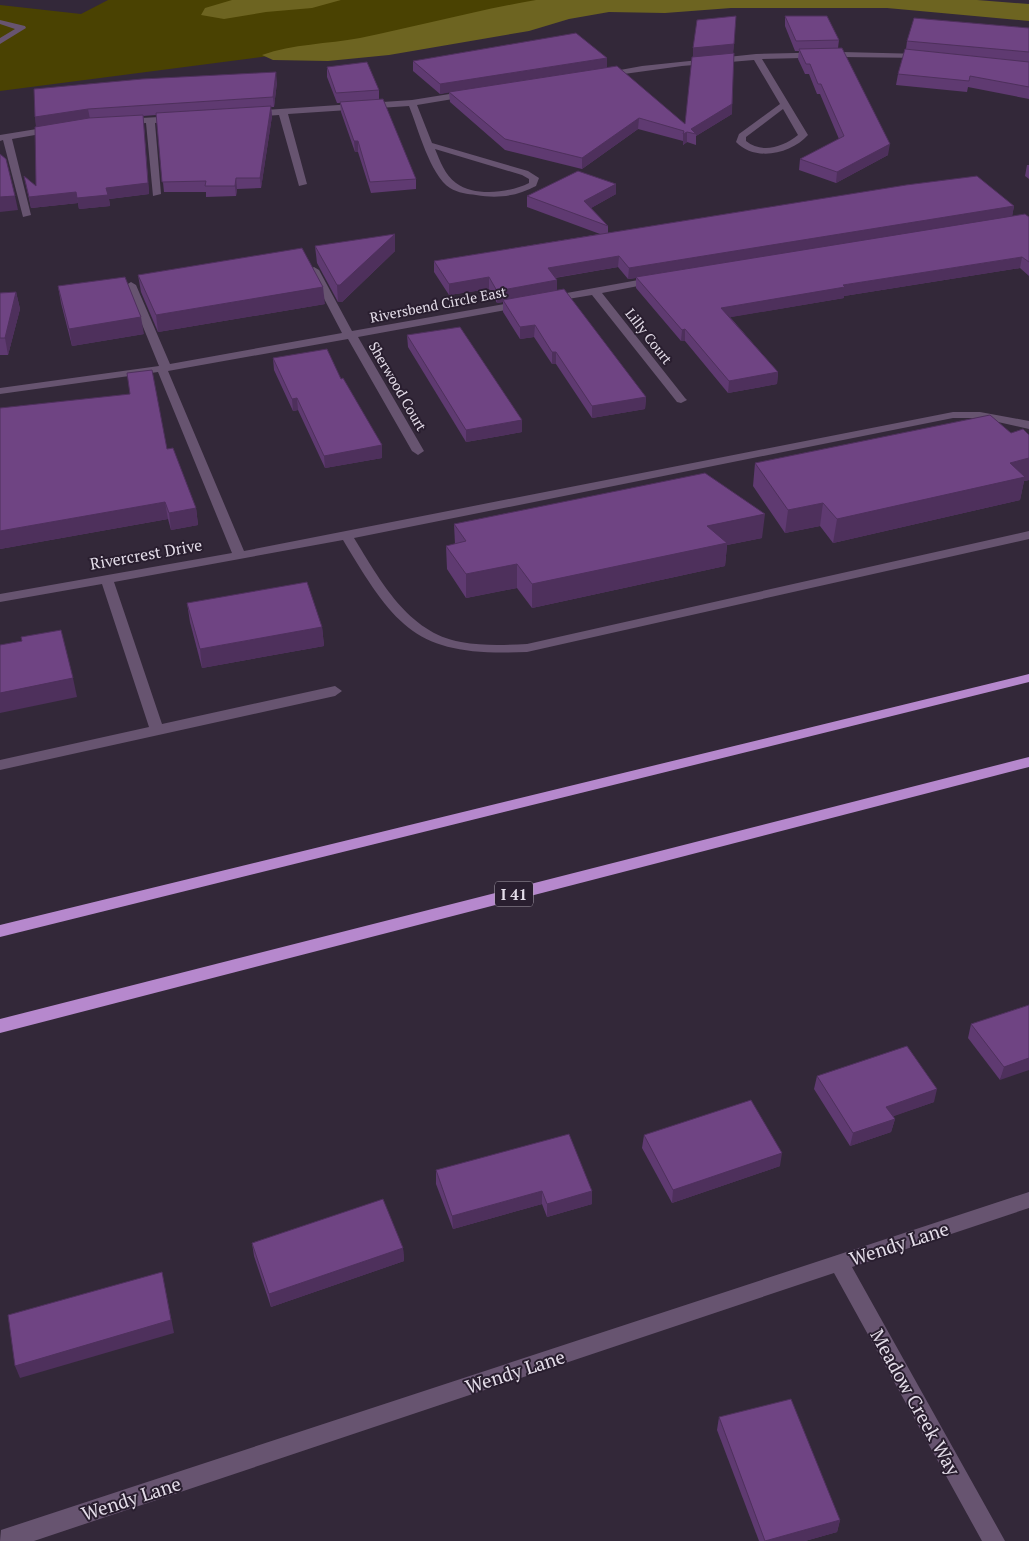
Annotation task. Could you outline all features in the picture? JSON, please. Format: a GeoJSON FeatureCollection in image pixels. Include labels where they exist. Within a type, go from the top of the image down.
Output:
{"type":"FeatureCollection","features":[{"type":"Feature","properties":{"kind":"highway"},"geometry":{"type":"LineString","coordinates":[[0,931],[1029,678]]}},
{"type":"Feature","properties":{"kind":"highway","name":"I 41"},"geometry":{"type":"LineString","coordinates":[[0,1026],[1029,762]]}},
{"type":"Feature","properties":{"kind":"street"},"geometry":{"type":"LineString","coordinates":[[0,22],[22,28],[0,42]]}},
{"type":"Feature","properties":{"kind":"street"},"geometry":{"type":"LineString","coordinates":[[592,75],[756,56],[866,53],[931,57]]}},
{"type":"Feature","properties":{"kind":"street"},"geometry":{"type":"LineString","coordinates":[[756,56],[785,104],[803,135],[796,142],[784,148],[770,151],[746,147],[741,142],[742,136],[785,104]]}},
{"type":"Feature","properties":{"kind":"street"},"geometry":{"type":"LineString","coordinates":[[245,114],[412,103],[478,93]]}},
{"type":"Feature","properties":{"kind":"street"},"geometry":{"type":"LineString","coordinates":[[412,103],[430,145],[443,174],[451,184],[467,191],[502,196],[519,192],[532,184],[534,178],[525,173],[430,145]]}},
{"type":"Feature","properties":{"kind":"street"},"geometry":{"type":"LineString","coordinates":[[283,112],[302,184]]}},
{"type":"Feature","properties":{"kind":"street"},"geometry":{"type":"LineString","coordinates":[[110,123],[188,118]]}},
{"type":"Feature","properties":{"kind":"street"},"geometry":{"type":"LineString","coordinates":[[150,120],[156,194]]}},
{"type":"Feature","properties":{"kind":"street"},"geometry":{"type":"LineString","coordinates":[[26,215],[4,137],[62,128]]}},
{"type":"Feature","properties":{"kind":"street","name":"Sherwood Court"},"geometry":{"type":"LineString","coordinates":[[310,264],[418,451]]}},
{"type":"Feature","properties":{"kind":"street","name":"Riversbend Circle East"},"geometry":{"type":"LineString","coordinates":[[0,391],[164,368],[662,279]]}},
{"type":"Feature","properties":{"kind":"street"},"geometry":{"type":"LineString","coordinates":[[131,285],[239,555]]}},
{"type":"Feature","properties":{"kind":"street","name":"Lilly Court"},"geometry":{"type":"LineString","coordinates":[[594,290],[681,400]]}},
{"type":"Feature","properties":{"kind":"street","name":"Rivercrest Drive"},"geometry":{"type":"LineString","coordinates":[[0,598],[346,535],[953,415],[980,415],[1029,424]]}},
{"type":"Feature","properties":{"kind":"street"},"geometry":{"type":"LineString","coordinates":[[346,535],[382,595],[406,622],[432,638],[462,648],[496,651],[526,648],[1029,535]]}},
{"type":"Feature","properties":{"kind":"street"},"geometry":{"type":"LineString","coordinates":[[107,578],[157,730]]}},
{"type":"Feature","properties":{"kind":"street"},"geometry":{"type":"LineString","coordinates":[[0,764],[335,691]]}},
{"type":"Feature","properties":{"kind":"street","name":"Wendy Lane"},"geometry":{"type":"LineString","coordinates":[[1,1541],[1029,1200]]}},
{"type":"Feature","properties":{"kind":"street","name":"Meadow Creek Way"},"geometry":{"type":"LineString","coordinates":[[839,1263],[994,1541]]}},
{"type":"Feature","properties":{"kind":"shaded area"},"geometry":{"type":"Polygon","coordinates":[[[108,0],[596,0],[338,47],[0,91],[0,5],[81,14],[108,0]]]}},
{"type":"Feature","properties":{"kind":"shaded area"},"geometry":{"type":"Polygon","coordinates":[[[232,0],[341,0],[312,8],[266,12],[224,19],[201,15],[205,8],[232,0]]]}},
{"type":"Feature","properties":{"kind":"shaded area"},"geometry":{"type":"Polygon","coordinates":[[[536,0],[977,0],[1029,4],[1029,21],[887,8],[731,8],[665,13],[609,12],[569,19],[529,31],[389,55],[328,61],[273,60],[262,55],[298,46],[360,38],[536,0]]]}},
{"type":"Feature","properties":{"kind":"building"},"geometry":{"type":"Polygon","coordinates":[[[736,16],[734,44],[693,48],[697,20],[736,16]]]}},
{"type":"Feature","properties":{"kind":"building"},"geometry":{"type":"Polygon","coordinates":[[[785,16],[827,16],[839,40],[796,41],[785,16]]]}},
{"type":"Feature","properties":{"kind":"building"},"geometry":{"type":"Polygon","coordinates":[[[914,18],[1029,28],[1029,52],[907,41],[914,18]]]}},
{"type":"Feature","properties":{"kind":"building"},"geometry":{"type":"Polygon","coordinates":[[[576,33],[607,58],[440,84],[413,61],[576,33]]]}},
{"type":"Feature","properties":{"kind":"building"},"geometry":{"type":"Polygon","coordinates":[[[842,48],[890,144],[837,172],[800,159],[844,136],[821,84],[818,84],[810,64],[806,64],[799,49],[842,48]]]}},
{"type":"Feature","properties":{"kind":"building"},"geometry":{"type":"Polygon","coordinates":[[[905,49],[1029,62],[1029,87],[970,76],[969,81],[898,74],[905,49]]]}},
{"type":"Feature","properties":{"kind":"building"},"geometry":{"type":"Polygon","coordinates":[[[734,53],[732,104],[691,129],[696,134],[687,132],[683,134],[684,131],[639,118],[582,158],[505,139],[449,92],[617,66],[685,124],[692,57],[734,53]]]}},
{"type":"Feature","properties":{"kind":"building"},"geometry":{"type":"Polygon","coordinates":[[[367,62],[379,90],[336,93],[327,67],[367,62]]]}},
{"type":"Feature","properties":{"kind":"building"},"geometry":{"type":"Polygon","coordinates":[[[276,72],[273,97],[88,109],[35,117],[34,89],[142,79],[276,72]]]}},
{"type":"Feature","properties":{"kind":"building"},"geometry":{"type":"Polygon","coordinates":[[[383,99],[416,179],[370,182],[358,141],[354,141],[340,102],[383,99]]]}},
{"type":"Feature","properties":{"kind":"building"},"geometry":{"type":"Polygon","coordinates":[[[271,106],[260,178],[236,178],[235,186],[205,186],[206,181],[162,182],[156,113],[271,106]]]}},
{"type":"Feature","properties":{"kind":"building"},"geometry":{"type":"Polygon","coordinates":[[[143,115],[148,183],[106,188],[108,195],[77,198],[76,192],[29,197],[24,176],[36,186],[35,127],[89,118],[143,115]]]}},
{"type":"Feature","properties":{"kind":"building"},"geometry":{"type":"Polygon","coordinates":[[[0,154],[6,159],[15,196],[0,197],[0,154]]]}},
{"type":"Feature","properties":{"kind":"building"},"geometry":{"type":"Polygon","coordinates":[[[578,171],[616,184],[584,201],[608,226],[527,196],[578,171]]]}},
{"type":"Feature","properties":{"kind":"building"},"geometry":{"type":"Polygon","coordinates":[[[977,176],[1014,206],[629,268],[619,256],[548,268],[557,280],[497,291],[489,277],[449,284],[434,261],[906,185],[977,176]]]}},
{"type":"Feature","properties":{"kind":"building"},"geometry":{"type":"Polygon","coordinates":[[[1025,214],[1029,217],[1029,262],[1022,257],[843,285],[845,287],[721,308],[778,372],[729,381],[685,329],[682,330],[636,277],[1025,214]]]}},
{"type":"Feature","properties":{"kind":"building"},"geometry":{"type":"Polygon","coordinates":[[[395,234],[340,285],[337,285],[315,246],[395,234]]]}},
{"type":"Feature","properties":{"kind":"building"},"geometry":{"type":"Polygon","coordinates":[[[302,248],[323,287],[156,315],[138,275],[302,248]]]}},
{"type":"Feature","properties":{"kind":"building"},"geometry":{"type":"Polygon","coordinates":[[[125,277],[141,317],[69,329],[58,286],[125,277]]]}},
{"type":"Feature","properties":{"kind":"building"},"geometry":{"type":"Polygon","coordinates":[[[564,289],[646,397],[592,406],[556,352],[552,352],[535,325],[520,327],[503,300],[564,289]]]}},
{"type":"Feature","properties":{"kind":"building"},"geometry":{"type":"Polygon","coordinates":[[[16,292],[5,338],[0,338],[0,293],[16,292]]]}},
{"type":"Feature","properties":{"kind":"building"},"geometry":{"type":"Polygon","coordinates":[[[460,327],[522,420],[466,430],[407,335],[460,327]]]}},
{"type":"Feature","properties":{"kind":"building"},"geometry":{"type":"Polygon","coordinates":[[[327,349],[341,379],[343,378],[382,445],[324,456],[297,398],[292,399],[273,358],[327,349]]]}},
{"type":"Feature","properties":{"kind":"building"},"geometry":{"type":"Polygon","coordinates":[[[152,370],[167,449],[173,448],[196,508],[169,513],[165,502],[0,531],[0,408],[130,394],[127,373],[152,370]]]}},
{"type":"Feature","properties":{"kind":"building"},"geometry":{"type":"Polygon","coordinates":[[[990,415],[1011,433],[1023,429],[1029,435],[1029,458],[1010,463],[1025,477],[837,519],[823,503],[788,510],[755,463],[990,415]]]}},
{"type":"Feature","properties":{"kind":"building"},"geometry":{"type":"Polygon","coordinates":[[[705,473],[765,514],[707,526],[727,543],[532,584],[517,564],[466,574],[446,546],[466,541],[454,524],[705,473]]]}},
{"type":"Feature","properties":{"kind":"building"},"geometry":{"type":"Polygon","coordinates":[[[307,582],[322,627],[200,649],[187,603],[307,582]]]}},
{"type":"Feature","properties":{"kind":"building"},"geometry":{"type":"Polygon","coordinates":[[[61,630],[73,678],[0,693],[0,645],[22,641],[21,637],[61,630]]]}},
{"type":"Feature","properties":{"kind":"building"},"geometry":{"type":"Polygon","coordinates":[[[1029,1005],[1029,1058],[1004,1067],[971,1024],[1029,1005]]]}},
{"type":"Feature","properties":{"kind":"building"},"geometry":{"type":"Polygon","coordinates":[[[907,1046],[937,1089],[886,1107],[895,1119],[853,1133],[817,1076],[907,1046]]]}},
{"type":"Feature","properties":{"kind":"building"},"geometry":{"type":"Polygon","coordinates":[[[751,1100],[782,1153],[673,1190],[644,1135],[751,1100]]]}},
{"type":"Feature","properties":{"kind":"building"},"geometry":{"type":"Polygon","coordinates":[[[569,1134],[592,1191],[547,1204],[542,1191],[452,1216],[436,1170],[569,1134]]]}},
{"type":"Feature","properties":{"kind":"building"},"geometry":{"type":"Polygon","coordinates":[[[383,1199],[403,1248],[269,1294],[252,1243],[383,1199]]]}},
{"type":"Feature","properties":{"kind":"building"},"geometry":{"type":"Polygon","coordinates":[[[162,1272],[171,1320],[15,1366],[8,1315],[162,1272]]]}},
{"type":"Feature","properties":{"kind":"building"},"geometry":{"type":"Polygon","coordinates":[[[791,1399],[840,1520],[765,1541],[719,1417],[791,1399]]]}}]}
